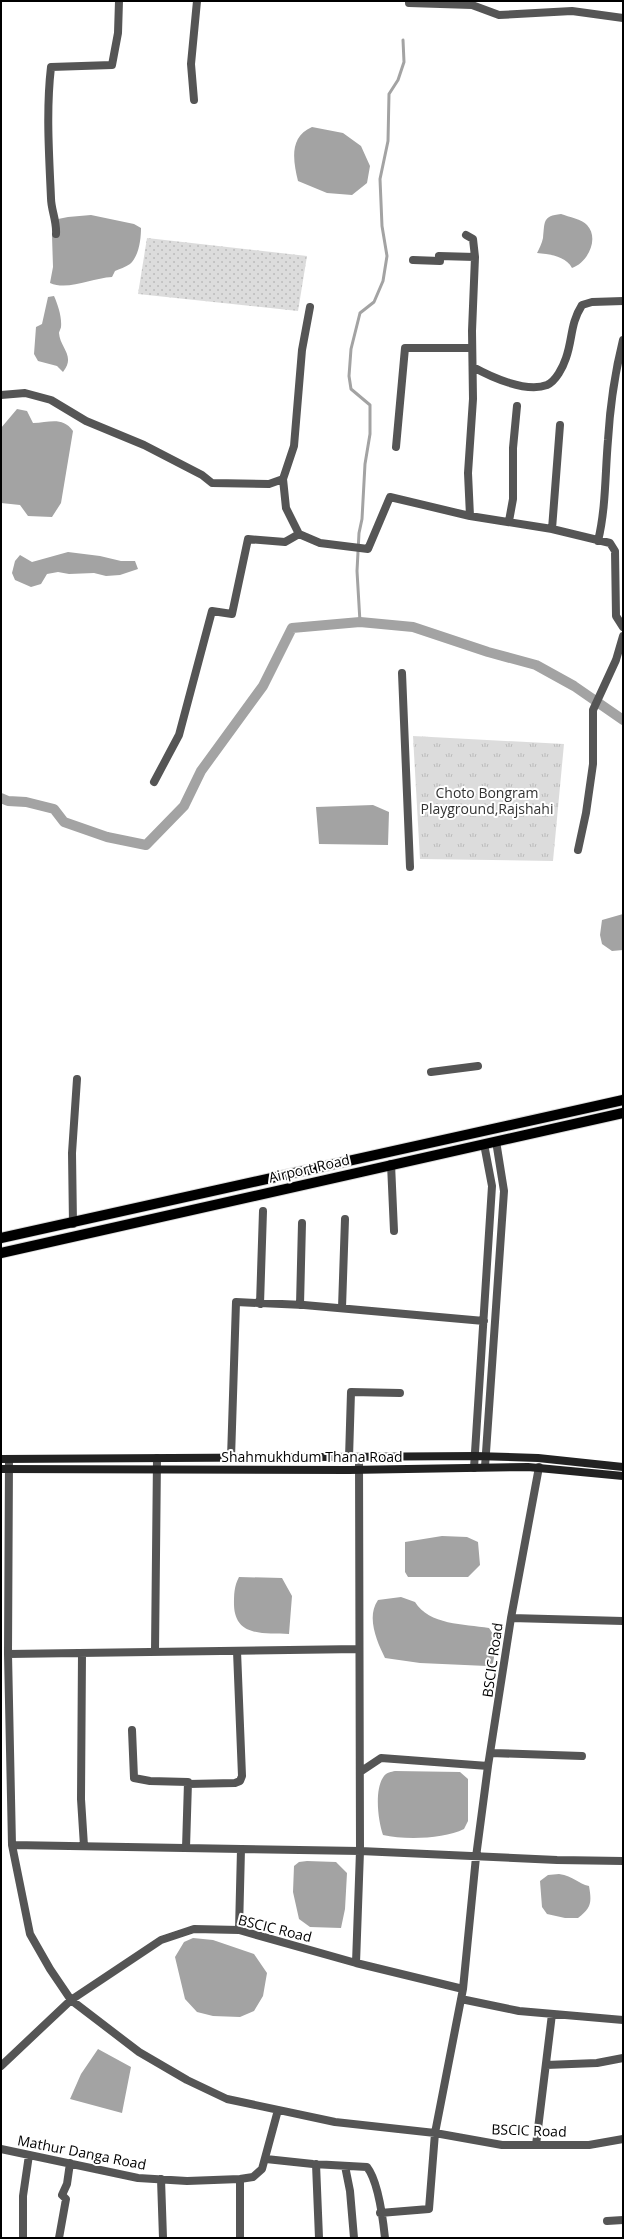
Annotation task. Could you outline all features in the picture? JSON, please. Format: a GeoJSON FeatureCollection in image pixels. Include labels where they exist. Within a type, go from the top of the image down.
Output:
{"type":"FeatureCollection","features":[{"type":"Feature","properties":{"kind":"main road","name":"Airport Road"},"geometry":{"type":"LineString","coordinates":[[1,1238],[74,1224],[623,1100]]}},
{"type":"Feature","properties":{"kind":"main road","name":"Airport Road"},"geometry":{"type":"LineString","coordinates":[[1,1252],[623,1113]]}},
{"type":"Feature","properties":{"kind":"main road"},"geometry":{"type":"LineString","coordinates":[[556,1116],[558,1127]]}},
{"type":"Feature","properties":{"kind":"main road","name":"Shahmukhdum Thana Road"},"geometry":{"type":"LineString","coordinates":[[5,1459],[359,1458],[486,1456],[538,1458],[623,1467]]}},
{"type":"Feature","properties":{"kind":"main road","name":"Shahmukhdum Thana Road"},"geometry":{"type":"LineString","coordinates":[[5,1469],[359,1470],[485,1467],[539,1468],[623,1476]]}},
{"type":"Feature","properties":{"kind":"street"},"geometry":{"type":"LineString","coordinates":[[56,234],[57,226],[51,202],[47,102],[51,66],[112,65],[118,33],[119,1]]}},
{"type":"Feature","properties":{"kind":"street"},"geometry":{"type":"LineString","coordinates":[[194,100],[191,64],[197,1]]}},
{"type":"Feature","properties":{"kind":"street"},"geometry":{"type":"LineString","coordinates":[[409,1],[409,3],[472,5],[499,15],[572,11],[623,18]]}},
{"type":"Feature","properties":{"kind":"street"},"geometry":{"type":"LineString","coordinates":[[466,235],[473,239],[475,257],[472,348],[473,399],[468,473],[470,516]]}},
{"type":"Feature","properties":{"kind":"street"},"geometry":{"type":"LineString","coordinates":[[413,260],[440,261],[439,256],[475,257]]}},
{"type":"Feature","properties":{"kind":"street"},"geometry":{"type":"LineString","coordinates":[[472,368],[505,382],[526,386],[546,385],[557,376],[566,358],[574,317],[582,305],[592,302],[623,301]]}},
{"type":"Feature","properties":{"kind":"street"},"geometry":{"type":"LineString","coordinates":[[310,306],[302,350],[294,446],[284,479],[286,508],[299,534],[320,543],[354,548],[368,548],[376,533],[385,506],[390,497],[470,516],[552,529],[610,543],[615,552],[616,616],[623,627]]}},
{"type":"Feature","properties":{"kind":"street"},"geometry":{"type":"LineString","coordinates":[[598,541],[603,522],[608,440],[614,381],[623,340]]}},
{"type":"Feature","properties":{"kind":"street"},"geometry":{"type":"LineString","coordinates":[[396,447],[406,348],[472,348]]}},
{"type":"Feature","properties":{"kind":"street"},"geometry":{"type":"LineString","coordinates":[[1,395],[26,394],[51,400],[86,420],[144,445],[202,475],[212,483],[269,484],[284,479]]}},
{"type":"Feature","properties":{"kind":"street"},"geometry":{"type":"LineString","coordinates":[[509,521],[513,499],[513,448],[517,406]]}},
{"type":"Feature","properties":{"kind":"street"},"geometry":{"type":"LineString","coordinates":[[552,529],[560,425]]}},
{"type":"Feature","properties":{"kind":"street"},"geometry":{"type":"LineString","coordinates":[[154,782],[179,735],[212,610],[232,614],[248,539],[285,542],[299,534]]}},
{"type":"Feature","properties":{"kind":"street"},"geometry":{"type":"LineString","coordinates":[[578,850],[586,813],[593,764],[593,710],[602,693],[623,636]]}},
{"type":"Feature","properties":{"kind":"street"},"geometry":{"type":"LineString","coordinates":[[402,673],[410,867]]}},
{"type":"Feature","properties":{"kind":"street"},"geometry":{"type":"LineString","coordinates":[[431,1072],[478,1066]]}},
{"type":"Feature","properties":{"kind":"street"},"geometry":{"type":"LineString","coordinates":[[74,1224],[72,1153],[77,1079]]}},
{"type":"Feature","properties":{"kind":"street"},"geometry":{"type":"LineString","coordinates":[[485,1467],[504,1191],[496,1141]]}},
{"type":"Feature","properties":{"kind":"street"},"geometry":{"type":"LineString","coordinates":[[474,1468],[492,1186],[484,1144]]}},
{"type":"Feature","properties":{"kind":"street"},"geometry":{"type":"LineString","coordinates":[[391,1164],[394,1231]]}},
{"type":"Feature","properties":{"kind":"street"},"geometry":{"type":"LineString","coordinates":[[260,1304],[263,1211]]}},
{"type":"Feature","properties":{"kind":"street"},"geometry":{"type":"LineString","coordinates":[[342,1308],[345,1219]]}},
{"type":"Feature","properties":{"kind":"street"},"geometry":{"type":"LineString","coordinates":[[300,1305],[302,1223]]}},
{"type":"Feature","properties":{"kind":"street"},"geometry":{"type":"LineString","coordinates":[[231,1458],[236,1302],[342,1308],[484,1321]]}},
{"type":"Feature","properties":{"kind":"street"},"geometry":{"type":"LineString","coordinates":[[349,1458],[351,1392],[400,1393]]}},
{"type":"Feature","properties":{"kind":"street"},"geometry":{"type":"LineString","coordinates":[[155,1652],[157,1458]]}},
{"type":"Feature","properties":{"kind":"street"},"geometry":{"type":"LineString","coordinates":[[356,1963],[360,1851],[359,1458]]}},
{"type":"Feature","properties":{"kind":"street","name":"BSCIC Road"},"geometry":{"type":"LineString","coordinates":[[5,1459],[5,1615],[8,1654],[12,1845],[30,1934],[50,1969],[71,2000],[139,2052],[187,2080],[227,2099],[335,2122],[435,2134],[502,2145],[589,2145],[623,2139]]}},
{"type":"Feature","properties":{"kind":"street","name":"BSCIC Road"},"geometry":{"type":"LineString","coordinates":[[380,2213],[429,2209],[435,2134],[463,1990],[476,1857],[488,1766],[511,1618],[539,1468]]}},
{"type":"Feature","properties":{"kind":"street"},"geometry":{"type":"LineString","coordinates":[[511,1618],[623,1621]]}},
{"type":"Feature","properties":{"kind":"street"},"geometry":{"type":"LineString","coordinates":[[8,1654],[359,1649]]}},
{"type":"Feature","properties":{"kind":"street"},"geometry":{"type":"LineString","coordinates":[[132,1730],[134,1778],[144,1781],[188,1782],[188,1784],[235,1783],[240,1781],[242,1776],[237,1651]]}},
{"type":"Feature","properties":{"kind":"street"},"geometry":{"type":"LineString","coordinates":[[82,1653],[81,1799],[84,1846]]}},
{"type":"Feature","properties":{"kind":"street"},"geometry":{"type":"LineString","coordinates":[[491,1753],[582,1756]]}},
{"type":"Feature","properties":{"kind":"street"},"geometry":{"type":"LineString","coordinates":[[360,1772],[381,1758],[488,1766]]}},
{"type":"Feature","properties":{"kind":"street"},"geometry":{"type":"LineString","coordinates":[[186,1848],[188,1784]]}},
{"type":"Feature","properties":{"kind":"street"},"geometry":{"type":"LineString","coordinates":[[12,1845],[360,1851],[476,1857],[623,1861]]}},
{"type":"Feature","properties":{"kind":"street"},"geometry":{"type":"LineString","coordinates":[[239,1930],[241,1849]]}},
{"type":"Feature","properties":{"kind":"street","name":"BSCIC Road"},"geometry":{"type":"LineString","coordinates":[[1,2066],[71,2000],[161,1940],[194,1929],[239,1930],[356,1963],[463,1990]]}},
{"type":"Feature","properties":{"kind":"street"},"geometry":{"type":"LineString","coordinates":[[461,1999],[519,2011],[623,2020]]}},
{"type":"Feature","properties":{"kind":"street"},"geometry":{"type":"LineString","coordinates":[[536,2145],[552,2014]]}},
{"type":"Feature","properties":{"kind":"street"},"geometry":{"type":"LineString","coordinates":[[546,2065],[597,2063],[623,2058]]}},
{"type":"Feature","properties":{"kind":"street","name":"Mathur Danga Road"},"geometry":{"type":"LineString","coordinates":[[1,2149],[138,2178],[240,2180],[253,2177],[262,2169],[266,2159],[278,2110]]}},
{"type":"Feature","properties":{"kind":"street"},"geometry":{"type":"LineString","coordinates":[[23,2238],[22,2196],[29,2155]]}},
{"type":"Feature","properties":{"kind":"street"},"geometry":{"type":"LineString","coordinates":[[266,2159],[367,2167],[372,2173],[385,2238]]}},
{"type":"Feature","properties":{"kind":"street"},"geometry":{"type":"LineString","coordinates":[[59,2238],[66,2199],[62,2195],[67,2184],[70,2163]]}},
{"type":"Feature","properties":{"kind":"street"},"geometry":{"type":"LineString","coordinates":[[316,2164],[319,2238]]}},
{"type":"Feature","properties":{"kind":"street"},"geometry":{"type":"LineString","coordinates":[[345,2166],[350,2191],[354,2238]]}},
{"type":"Feature","properties":{"kind":"street"},"geometry":{"type":"LineString","coordinates":[[161,2179],[163,2238]]}},
{"type":"Feature","properties":{"kind":"street"},"geometry":{"type":"LineString","coordinates":[[240,2180],[240,2238]]}},
{"type":"Feature","properties":{"kind":"street"},"geometry":{"type":"LineString","coordinates":[[607,2221],[623,2220]]}},
{"type":"Feature","properties":{"kind":"green space"},"geometry":{"type":"Polygon","coordinates":[[[147,238],[307,256],[298,311],[138,294],[147,238]]]}},
{"type":"Feature","properties":{"kind":"green space","name":"Choto Bongram Playground,Rajshahi"},"geometry":{"type":"Polygon","coordinates":[[[413,736],[564,744],[553,861],[420,859],[413,736]]]}},
{"type":"Feature","properties":{"kind":"shaded area"},"geometry":{"type":"Polygon","coordinates":[[[312,127],[343,133],[361,146],[370,166],[367,183],[352,195],[327,193],[298,181],[294,150],[299,137],[312,127]]]}},
{"type":"Feature","properties":{"kind":"shaded area"},"geometry":{"type":"Polygon","coordinates":[[[561,214],[585,223],[591,231],[592,243],[587,256],[572,268],[561,258],[537,253],[543,240],[547,218],[561,214]]]}},
{"type":"Feature","properties":{"kind":"shaded area"},"geometry":{"type":"Polygon","coordinates":[[[91,215],[134,224],[141,228],[140,242],[136,257],[130,264],[115,271],[112,277],[64,286],[50,283],[53,267],[52,236],[58,219],[91,215]]]}},
{"type":"Feature","properties":{"kind":"shaded area"},"geometry":{"type":"Polygon","coordinates":[[[54,296],[61,319],[59,333],[60,338],[68,357],[67,366],[63,372],[57,366],[38,361],[34,354],[36,327],[42,324],[48,297],[54,296]]]}},
{"type":"Feature","properties":{"kind":"shaded area"},"geometry":{"type":"Polygon","coordinates":[[[17,409],[27,411],[33,423],[60,422],[69,426],[73,431],[61,503],[52,517],[28,516],[20,505],[1,503],[1,428],[17,409]]]}},
{"type":"Feature","properties":{"kind":"shaded area"},"geometry":{"type":"Polygon","coordinates":[[[68,552],[100,556],[121,561],[135,561],[138,569],[120,575],[106,576],[94,573],[69,574],[58,572],[47,574],[41,584],[31,587],[15,580],[12,573],[15,561],[20,555],[32,562],[68,552]]]}},
{"type":"Feature","properties":{"kind":"shaded area"},"geometry":{"type":"Polygon","coordinates":[[[373,805],[389,812],[388,845],[319,844],[316,807],[373,805]]]}},
{"type":"Feature","properties":{"kind":"shaded area"},"geometry":{"type":"Polygon","coordinates":[[[623,914],[623,950],[612,951],[602,944],[600,935],[602,920],[623,914]]]}},
{"type":"Feature","properties":{"kind":"shaded area"},"geometry":{"type":"Polygon","coordinates":[[[442,1536],[467,1537],[478,1542],[480,1565],[468,1577],[408,1577],[405,1572],[405,1542],[442,1536]]]}},
{"type":"Feature","properties":{"kind":"shaded area"},"geometry":{"type":"Polygon","coordinates":[[[239,1577],[282,1578],[292,1596],[289,1634],[270,1634],[252,1631],[245,1628],[240,1623],[236,1615],[234,1605],[235,1587],[239,1577]]]}},
{"type":"Feature","properties":{"kind":"shaded area"},"geometry":{"type":"Polygon","coordinates":[[[401,1597],[415,1602],[421,1610],[438,1619],[458,1624],[489,1628],[492,1632],[494,1641],[495,1650],[493,1663],[487,1666],[420,1663],[385,1658],[376,1637],[373,1614],[378,1600],[401,1597]]]}},
{"type":"Feature","properties":{"kind":"shaded area"},"geometry":{"type":"Polygon","coordinates":[[[389,1772],[460,1772],[468,1779],[468,1821],[464,1829],[446,1835],[424,1838],[402,1838],[383,1835],[378,1814],[379,1789],[384,1776],[389,1772]]]}},
{"type":"Feature","properties":{"kind":"shaded area"},"geometry":{"type":"Polygon","coordinates":[[[299,1862],[336,1862],[347,1873],[345,1909],[341,1928],[310,1927],[299,1919],[293,1892],[294,1866],[299,1862]]]}},
{"type":"Feature","properties":{"kind":"shaded area"},"geometry":{"type":"Polygon","coordinates":[[[559,1874],[568,1876],[582,1884],[589,1886],[590,1905],[578,1918],[565,1918],[547,1914],[542,1907],[540,1881],[548,1875],[559,1874]]]}},
{"type":"Feature","properties":{"kind":"shaded area"},"geometry":{"type":"Polygon","coordinates":[[[193,1938],[213,1940],[254,1954],[267,1973],[263,1996],[254,2011],[240,2017],[213,2016],[197,2012],[185,1999],[175,1957],[184,1942],[193,1938]]]}},
{"type":"Feature","properties":{"kind":"shaded area"},"geometry":{"type":"Polygon","coordinates":[[[98,2049],[131,2067],[122,2113],[70,2099],[81,2074],[98,2049]]]}},
{"type":"Feature","properties":{"kind":"waterway"},"geometry":{"type":"LineString","coordinates":[[360,622],[357,571],[365,464],[370,434],[370,405],[351,389],[349,376],[351,349],[360,313],[374,302],[383,281],[387,256],[382,226],[380,179],[388,141],[389,94],[398,80],[404,62],[403,40]]}},
{"type":"Feature","properties":{"kind":"waterway"},"geometry":{"type":"LineString","coordinates":[[1,798],[8,801],[26,802],[54,809],[64,822],[107,837],[146,845],[184,806],[201,771],[263,686],[292,628],[360,622],[413,627],[488,652],[536,665],[574,686],[623,720]]}}]}
